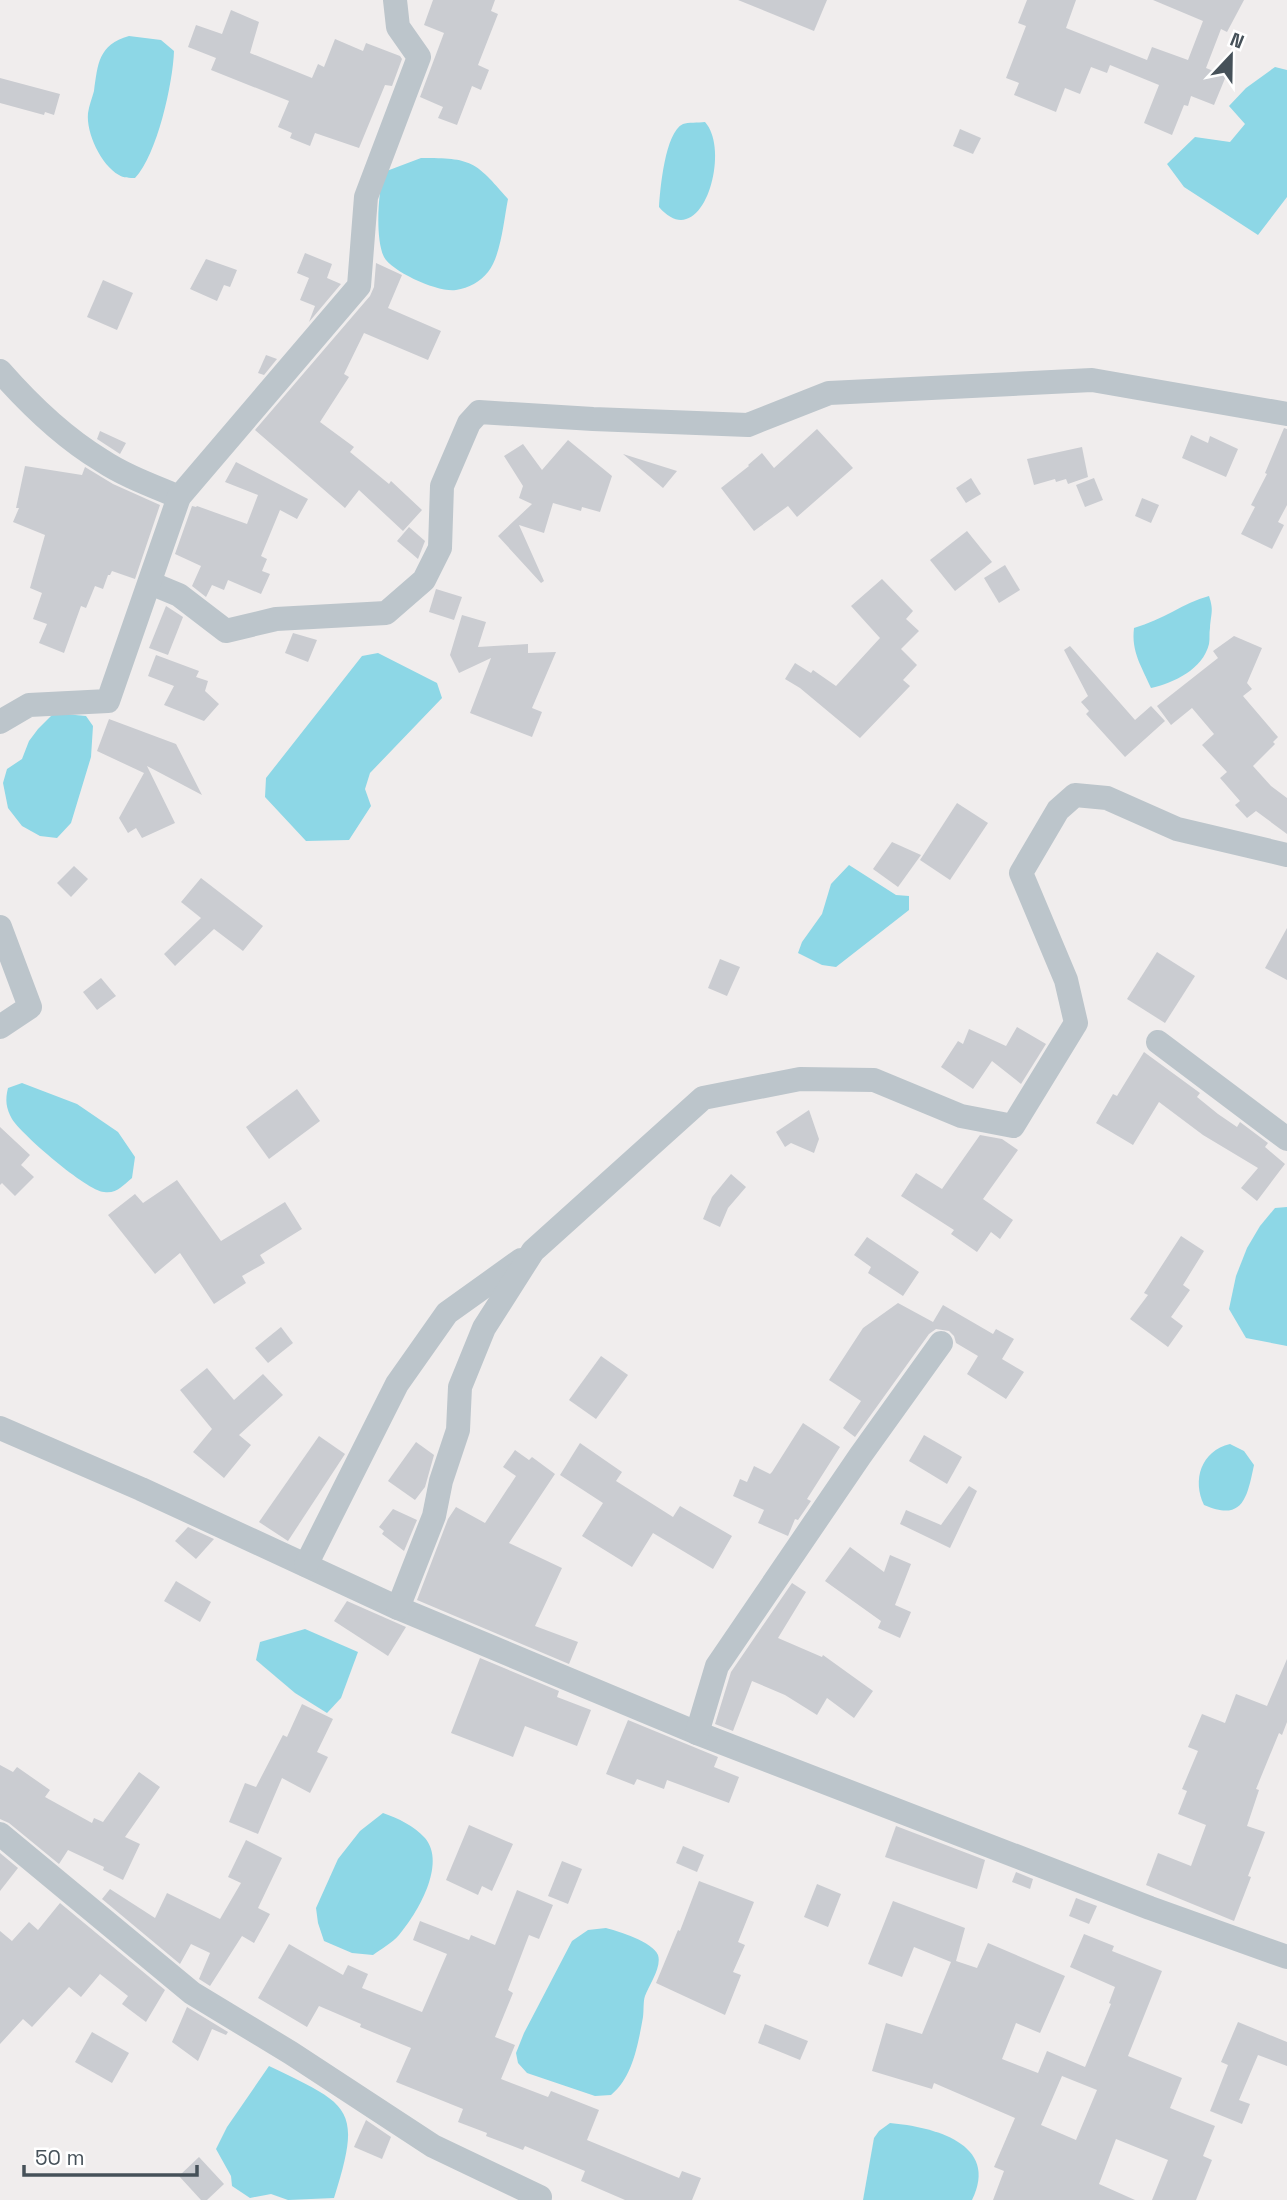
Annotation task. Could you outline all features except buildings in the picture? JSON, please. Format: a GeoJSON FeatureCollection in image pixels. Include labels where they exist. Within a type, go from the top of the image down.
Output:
{"type":"FeatureCollection","features":[{"type":"Feature","properties":{"kind":"street"},"geometry":{"type":"LineString","coordinates":[[0,722],[29,705],[108,701],[179,497],[359,286],[366,197],[419,57],[398,27],[395,0]]}},
{"type":"Feature","properties":{"kind":"street"},"geometry":{"type":"LineString","coordinates":[[0,371],[46,417],[100,460],[179,497]]}},
{"type":"Feature","properties":{"kind":"street"},"geometry":{"type":"LineString","coordinates":[[150,583],[178,595],[226,631],[276,619],[386,613],[424,580],[440,548],[442,486],[469,423],[479,412],[748,425],[829,393],[1092,380],[1287,414]]}},
{"type":"Feature","properties":{"kind":"street"},"geometry":{"type":"LineString","coordinates":[[306,1565],[397,1384],[447,1314],[533,1251],[703,1098],[800,1079],[874,1080],[961,1116],[1013,1126],[1076,1023],[1066,980],[1021,873],[1058,810],[1075,795],[1108,798],[1177,829],[1287,855]]}},
{"type":"Feature","properties":{"kind":"street"},"geometry":{"type":"LineString","coordinates":[[0,928],[30,1007],[0,1027]]}},
{"type":"Feature","properties":{"kind":"street"},"geometry":{"type":"LineString","coordinates":[[1158,1042],[1287,1139]]}},
{"type":"Feature","properties":{"kind":"street"},"geometry":{"type":"LineString","coordinates":[[398,1608],[434,1516],[441,1481],[458,1430],[460,1387],[484,1328],[533,1251]]}},
{"type":"Feature","properties":{"kind":"street"},"geometry":{"type":"LineString","coordinates":[[697,1733],[717,1666],[860,1456],[941,1343]]}},
{"type":"Feature","properties":{"kind":"street"},"geometry":{"type":"LineString","coordinates":[[0,1428],[398,1608],[697,1733],[1150,1908],[1287,1957]]}},
{"type":"Feature","properties":{"kind":"street"},"geometry":{"type":"LineString","coordinates":[[0,1834],[192,1993],[291,2053],[433,2146],[541,2199]]}},
{"type":"Feature","properties":{"kind":"water"},"geometry":{"type":"Polygon","coordinates":[[[129,36],[161,40],[174,51],[171,81],[157,136],[135,178],[121,176],[106,164],[92,139],[88,121],[88,110],[101,57],[111,45],[129,36]]]}},
{"type":"Feature","properties":{"kind":"water"},"geometry":{"type":"Polygon","coordinates":[[[1275,67],[1287,70],[1287,197],[1258,235],[1184,187],[1167,164],[1195,137],[1230,142],[1245,124],[1229,106],[1246,88],[1275,67]]]}},
{"type":"Feature","properties":{"kind":"water"},"geometry":{"type":"Polygon","coordinates":[[[705,122],[712,136],[715,155],[708,194],[699,210],[688,219],[674,219],[659,207],[668,149],[677,129],[683,124],[705,122]]]}},
{"type":"Feature","properties":{"kind":"water"},"geometry":{"type":"Polygon","coordinates":[[[421,158],[451,159],[471,164],[488,177],[508,199],[499,247],[492,265],[481,279],[465,288],[448,290],[417,280],[389,263],[381,249],[378,215],[384,172],[421,158]]]}},
{"type":"Feature","properties":{"kind":"water"},"geometry":{"type":"Polygon","coordinates":[[[1209,596],[1212,612],[1209,642],[1201,661],[1186,674],[1151,688],[1136,652],[1134,628],[1209,596]]]}},
{"type":"Feature","properties":{"kind":"water"},"geometry":{"type":"Polygon","coordinates":[[[378,653],[437,683],[442,698],[370,773],[365,789],[371,806],[349,840],[306,841],[265,797],[266,778],[362,656],[378,653]]]}},
{"type":"Feature","properties":{"kind":"water"},"geometry":{"type":"Polygon","coordinates":[[[54,713],[86,716],[93,726],[91,757],[71,823],[57,838],[40,836],[22,826],[8,808],[3,783],[7,769],[22,759],[29,741],[54,713]]]}},
{"type":"Feature","properties":{"kind":"water"},"geometry":{"type":"Polygon","coordinates":[[[849,865],[896,895],[909,896],[909,910],[836,967],[822,965],[798,953],[802,942],[822,914],[831,884],[849,865]]]}},
{"type":"Feature","properties":{"kind":"water"},"geometry":{"type":"Polygon","coordinates":[[[22,1083],[77,1104],[118,1132],[135,1157],[132,1178],[116,1190],[104,1192],[84,1182],[41,1148],[12,1119],[7,1108],[8,1088],[22,1083]]]}},
{"type":"Feature","properties":{"kind":"water"},"geometry":{"type":"Polygon","coordinates":[[[1287,1207],[1287,1346],[1246,1338],[1229,1309],[1236,1276],[1247,1248],[1275,1208],[1287,1207]]]}},
{"type":"Feature","properties":{"kind":"water"},"geometry":{"type":"Polygon","coordinates":[[[1230,1444],[1244,1451],[1254,1465],[1249,1488],[1241,1504],[1227,1511],[1217,1510],[1204,1505],[1200,1495],[1199,1477],[1212,1453],[1230,1444]]]}},
{"type":"Feature","properties":{"kind":"water"},"geometry":{"type":"Polygon","coordinates":[[[305,1629],[358,1652],[341,1698],[327,1713],[295,1693],[256,1660],[260,1642],[305,1629]]]}},
{"type":"Feature","properties":{"kind":"water"},"geometry":{"type":"Polygon","coordinates":[[[383,1813],[406,1823],[425,1838],[433,1861],[431,1875],[414,1915],[396,1938],[373,1955],[352,1953],[324,1941],[316,1908],[338,1859],[360,1831],[383,1813]]]}},
{"type":"Feature","properties":{"kind":"water"},"geometry":{"type":"Polygon","coordinates":[[[606,1928],[643,1942],[655,1950],[659,1960],[645,1996],[639,2038],[625,2079],[611,2095],[595,2096],[527,2073],[518,2063],[516,2053],[572,1941],[588,1930],[606,1928]]]}},
{"type":"Feature","properties":{"kind":"water"},"geometry":{"type":"Polygon","coordinates":[[[269,2066],[317,2090],[343,2112],[348,2127],[347,2144],[334,2198],[288,2200],[271,2194],[250,2198],[232,2186],[231,2176],[216,2149],[227,2127],[269,2066]]]}},
{"type":"Feature","properties":{"kind":"water"},"geometry":{"type":"Polygon","coordinates":[[[890,2123],[942,2134],[970,2152],[977,2164],[978,2180],[972,2200],[863,2200],[874,2138],[890,2123]]]}}]}
